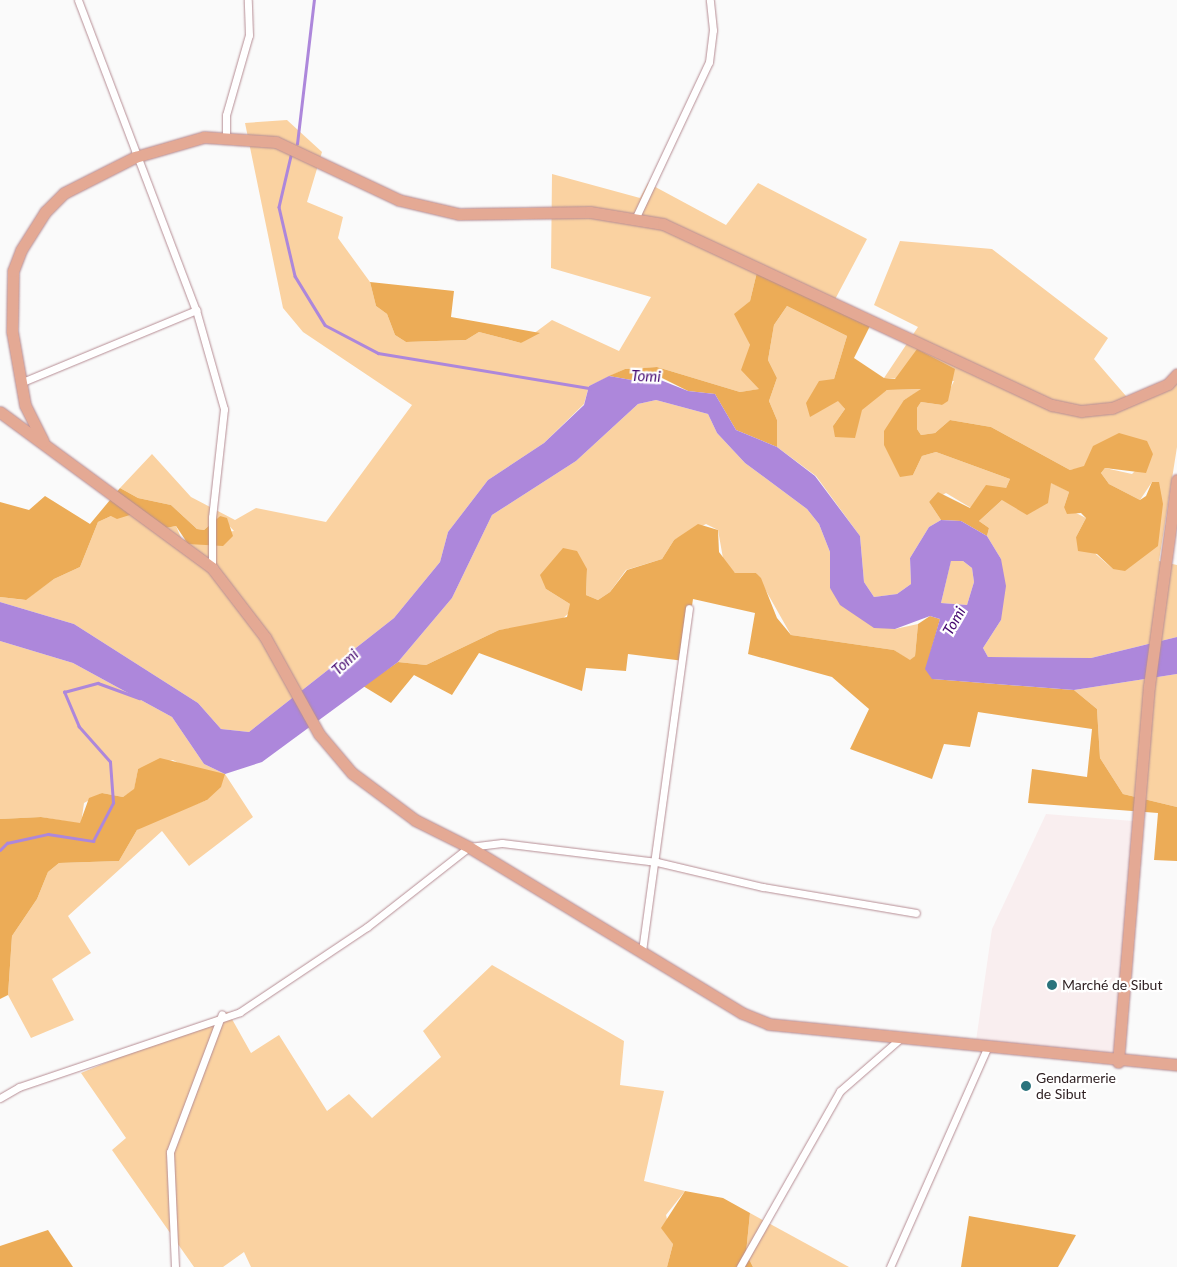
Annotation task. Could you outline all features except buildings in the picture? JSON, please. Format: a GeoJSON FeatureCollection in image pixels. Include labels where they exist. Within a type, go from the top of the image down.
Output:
{"type":"FeatureCollection","features":[{"type":"Feature","properties":{"kind":"main road"},"geometry":{"type":"LineString","coordinates":[[43,440],[31,424],[20,383],[10,299],[21,250],[45,212],[64,193],[135,157],[204,137],[260,138],[290,147],[399,200],[460,214],[590,212],[636,217],[677,231],[1052,405],[1081,411],[1112,408],[1168,384],[1177,374]]}},
{"type":"Feature","properties":{"kind":"main road"},"geometry":{"type":"LineString","coordinates":[[0,412],[43,440],[212,568],[259,628],[314,726],[352,773],[415,820],[469,847],[642,951],[742,1014],[769,1024],[1118,1062],[1177,1065]]}},
{"type":"Feature","properties":{"kind":"main road"},"geometry":{"type":"LineString","coordinates":[[1118,1062],[1149,686],[1177,480]]}},
{"type":"Feature","properties":{"kind":"street"},"geometry":{"type":"LineString","coordinates":[[78,0],[135,157],[196,310],[224,409],[212,517],[212,568]]}},
{"type":"Feature","properties":{"kind":"street"},"geometry":{"type":"LineString","coordinates":[[226,136],[226,115],[248,35],[248,0]]}},
{"type":"Feature","properties":{"kind":"street"},"geometry":{"type":"LineString","coordinates":[[636,217],[709,62],[713,30],[710,0]]}},
{"type":"Feature","properties":{"kind":"street"},"geometry":{"type":"LineString","coordinates":[[20,383],[196,310]]}},
{"type":"Feature","properties":{"kind":"street"},"geometry":{"type":"LineString","coordinates":[[642,951],[657,862],[689,608]]}},
{"type":"Feature","properties":{"kind":"street"},"geometry":{"type":"LineString","coordinates":[[0,1098],[222,1014],[240,1012],[311,966],[469,847],[502,843],[657,862],[764,887],[916,913]]}},
{"type":"Feature","properties":{"kind":"street"},"geometry":{"type":"LineString","coordinates":[[175,1267],[170,1152],[222,1014]]}},
{"type":"Feature","properties":{"kind":"street"},"geometry":{"type":"LineString","coordinates":[[740,1267],[840,1091],[902,1037]]}},
{"type":"Feature","properties":{"kind":"street"},"geometry":{"type":"LineString","coordinates":[[890,1267],[987,1048]]}},
{"type":"Feature","properties":{"kind":"shaded area"},"geometry":{"type":"Polygon","coordinates":[[[287,120],[322,152],[307,202],[343,217],[338,238],[370,282],[376,306],[387,314],[395,335],[406,342],[466,340],[479,332],[521,343],[552,320],[619,351],[651,297],[551,268],[552,174],[640,198],[648,183],[726,225],[758,183],[867,239],[831,307],[757,272],[750,301],[735,314],[750,345],[760,389],[740,392],[657,367],[625,369],[589,386],[584,404],[544,443],[488,480],[448,532],[440,562],[394,618],[249,732],[221,729],[198,703],[74,624],[0,602],[0,597],[25,600],[54,579],[80,567],[98,522],[111,516],[133,514],[156,530],[176,526],[182,540],[234,531],[220,516],[204,530],[197,529],[171,505],[138,498],[120,488],[152,454],[191,497],[235,520],[256,508],[326,522],[412,405],[303,332],[283,308],[245,123],[287,120]]]}},
{"type":"Feature","properties":{"kind":"shaded area"},"geometry":{"type":"Polygon","coordinates":[[[900,241],[992,249],[1108,338],[1094,359],[1132,403],[1177,382],[1177,447],[1159,561],[1177,565],[1177,637],[1091,658],[988,657],[983,648],[1001,620],[1001,559],[987,536],[989,528],[979,521],[1002,500],[1050,482],[1069,492],[1064,507],[1086,518],[1076,537],[1113,569],[1159,482],[1152,482],[1140,500],[1109,484],[1101,473],[1105,468],[1132,474],[1153,453],[1070,470],[991,427],[950,420],[935,433],[921,435],[917,429],[917,408],[921,402],[942,405],[954,381],[884,378],[918,327],[874,305],[900,241]]]}},
{"type":"Feature","properties":{"kind":"shaded area"},"geometry":{"type":"Polygon","coordinates":[[[757,272],[871,324],[854,358],[884,378],[895,379],[917,349],[955,369],[948,401],[942,405],[921,402],[917,408],[917,429],[921,435],[935,433],[950,420],[991,427],[1070,470],[1084,466],[1093,446],[1119,433],[1147,441],[1153,454],[1146,473],[1105,468],[1101,473],[1109,484],[1140,500],[1146,496],[1152,482],[1159,482],[1163,504],[1158,546],[1125,571],[1113,569],[1097,554],[1078,551],[1076,537],[1086,518],[1081,513],[1067,514],[1064,507],[1069,492],[1051,483],[1048,503],[1027,515],[1002,500],[979,521],[989,528],[987,536],[961,521],[941,520],[929,502],[938,492],[970,508],[986,485],[1006,488],[1010,479],[936,452],[922,456],[913,475],[900,477],[884,445],[884,431],[904,400],[921,389],[887,390],[862,410],[855,438],[835,437],[833,426],[845,409],[838,401],[810,417],[806,403],[819,381],[834,379],[847,336],[787,306],[774,325],[768,360],[777,378],[769,401],[777,420],[777,447],[736,430],[715,394],[688,391],[656,375],[637,381],[609,376],[625,369],[657,367],[740,392],[759,389],[741,370],[750,345],[734,314],[750,301],[757,272]]]}},
{"type":"Feature","properties":{"kind":"shaded area"},"geometry":{"type":"Polygon","coordinates":[[[370,282],[454,291],[451,317],[540,333],[521,343],[479,332],[466,340],[406,342],[395,335],[387,314],[376,306],[370,282]]]}},
{"type":"Feature","properties":{"kind":"shaded area"},"geometry":{"type":"Polygon","coordinates":[[[787,306],[847,336],[834,379],[810,416],[838,400],[845,409],[833,426],[887,390],[923,389],[904,400],[913,475],[922,456],[936,452],[1010,479],[1006,488],[971,508],[946,493],[929,502],[941,520],[929,527],[910,558],[911,584],[897,594],[874,597],[864,582],[860,536],[816,476],[777,447],[777,420],[769,401],[777,378],[768,360],[774,325],[787,306]]]}},
{"type":"Feature","properties":{"kind":"shaded area"},"geometry":{"type":"Polygon","coordinates":[[[656,400],[708,414],[717,433],[745,463],[807,509],[819,524],[830,552],[830,588],[895,629],[918,624],[915,656],[910,661],[894,650],[791,635],[756,573],[735,573],[724,564],[718,530],[706,524],[674,540],[662,559],[626,570],[610,592],[598,600],[586,595],[587,569],[546,589],[570,604],[571,611],[560,621],[499,630],[426,665],[398,662],[452,598],[492,515],[576,461],[638,404],[656,400]]]}},
{"type":"Feature","properties":{"kind":"shaded area"},"geometry":{"type":"Polygon","coordinates":[[[120,488],[138,498],[171,505],[197,529],[204,530],[220,516],[227,518],[233,536],[223,546],[188,544],[176,526],[156,530],[133,514],[117,519],[111,516],[98,522],[80,567],[54,579],[26,600],[0,597],[0,502],[29,510],[45,496],[90,524],[120,488]]]}},
{"type":"Feature","properties":{"kind":"shaded area"},"geometry":{"type":"Polygon","coordinates":[[[698,524],[718,530],[719,552],[735,573],[756,573],[761,578],[777,618],[791,635],[894,650],[910,660],[915,656],[918,624],[930,616],[940,619],[926,669],[933,679],[1074,690],[1097,709],[1100,758],[1123,794],[1177,807],[1177,861],[1154,860],[1158,813],[1028,803],[1032,769],[1087,777],[1092,729],[978,712],[970,747],[944,744],[932,779],[850,749],[869,709],[832,677],[748,654],[755,613],[693,599],[684,661],[628,654],[626,671],[586,668],[582,691],[479,653],[452,695],[414,675],[391,703],[363,686],[398,662],[426,665],[499,630],[567,617],[570,604],[546,589],[540,575],[563,548],[577,551],[587,569],[586,595],[598,600],[610,592],[627,570],[662,559],[674,540],[698,524]]]}},
{"type":"Feature","properties":{"kind":"shaded area"},"geometry":{"type":"Polygon","coordinates":[[[951,560],[963,561],[972,568],[974,582],[967,605],[941,603],[951,560]]]}},
{"type":"Feature","properties":{"kind":"shaded area"},"geometry":{"type":"Polygon","coordinates":[[[0,641],[73,663],[172,717],[204,764],[225,774],[253,817],[189,866],[162,831],[68,916],[91,953],[52,979],[74,1020],[31,1038],[8,995],[12,936],[37,899],[48,872],[59,863],[119,861],[137,830],[149,822],[207,800],[186,767],[173,760],[138,769],[134,790],[123,797],[102,793],[84,803],[81,824],[41,817],[0,819],[0,641]]]}},
{"type":"Feature","properties":{"kind":"shaded area"},"geometry":{"type":"Polygon","coordinates":[[[1177,674],[1177,807],[1123,794],[1100,758],[1097,709],[1074,690],[1177,674]]]}},
{"type":"Feature","properties":{"kind":"shaded area"},"geometry":{"type":"Polygon","coordinates":[[[160,758],[225,774],[221,787],[207,800],[137,830],[119,861],[59,863],[48,872],[37,899],[12,936],[8,995],[0,999],[0,819],[41,817],[80,823],[89,798],[102,793],[123,797],[134,789],[138,769],[160,758]]]}},
{"type":"Feature","properties":{"kind":"shaded area","name":"Marché de Sibut"},"geometry":{"type":"Polygon","coordinates":[[[1046,814],[1133,821],[1114,1059],[976,1041],[992,929],[1046,814]]]}},
{"type":"Feature","properties":{"kind":"shaded area"},"geometry":{"type":"Polygon","coordinates":[[[492,965],[624,1041],[620,1085],[664,1091],[644,1181],[685,1191],[666,1215],[673,1244],[667,1267],[251,1267],[244,1252],[223,1267],[194,1267],[112,1150],[126,1138],[81,1073],[228,1012],[251,1053],[279,1035],[327,1111],[349,1094],[372,1118],[441,1057],[423,1031],[492,965]]]}},
{"type":"Feature","properties":{"kind":"shaded area"},"geometry":{"type":"Polygon","coordinates":[[[685,1191],[723,1198],[750,1213],[746,1253],[753,1267],[667,1267],[673,1244],[661,1228],[685,1191]]]}},
{"type":"Feature","properties":{"kind":"shaded area"},"geometry":{"type":"Polygon","coordinates":[[[750,1213],[849,1267],[753,1267],[746,1253],[750,1213]]]}},
{"type":"Feature","properties":{"kind":"shaded area"},"geometry":{"type":"Polygon","coordinates":[[[969,1216],[1076,1235],[1058,1267],[961,1267],[969,1216]]]}},
{"type":"Feature","properties":{"kind":"shaded area"},"geometry":{"type":"Polygon","coordinates":[[[48,1230],[73,1267],[0,1267],[0,1246],[48,1230]]]}},
{"type":"Feature","properties":{"kind":"water","name":"Tomi"},"geometry":{"type":"Polygon","coordinates":[[[648,375],[688,391],[715,394],[736,430],[777,447],[815,476],[860,536],[864,582],[874,597],[897,594],[911,584],[910,558],[929,527],[941,520],[961,521],[987,536],[1001,559],[1006,586],[1001,620],[983,648],[988,657],[1091,658],[1177,637],[1177,674],[1074,690],[932,679],[925,669],[940,619],[930,616],[895,629],[874,628],[840,605],[830,588],[830,552],[819,524],[807,509],[745,463],[717,433],[708,414],[656,400],[638,404],[576,461],[492,515],[452,598],[398,662],[262,762],[225,774],[204,764],[172,717],[73,663],[0,641],[0,602],[74,624],[198,703],[221,729],[249,732],[394,618],[440,562],[448,532],[488,480],[544,443],[584,405],[589,386],[609,376],[637,381],[648,375]],[[951,561],[941,603],[967,605],[974,582],[972,568],[963,561],[951,561]]]}},
{"type":"Feature","properties":{"kind":"waterway"},"geometry":{"type":"LineString","coordinates":[[297,144],[314,0]]}},
{"type":"Feature","properties":{"kind":"waterway"},"geometry":{"type":"LineString","coordinates":[[291,156],[279,207],[295,276],[325,325],[378,353],[590,388]]}},
{"type":"Feature","properties":{"kind":"waterway"},"geometry":{"type":"LineString","coordinates":[[0,850],[7,843],[48,834],[93,841],[113,803],[110,762],[79,727],[64,692],[98,683],[139,698]]}},
{"type":"Feature","properties":{"kind":"place","name":"Marché de Sibut"},"geometry":{"type":"Point","coordinates":[1052,985]}},
{"type":"Feature","properties":{"kind":"place","name":"Gendarmerie de Sibut"},"geometry":{"type":"Point","coordinates":[1026,1086]}}]}
